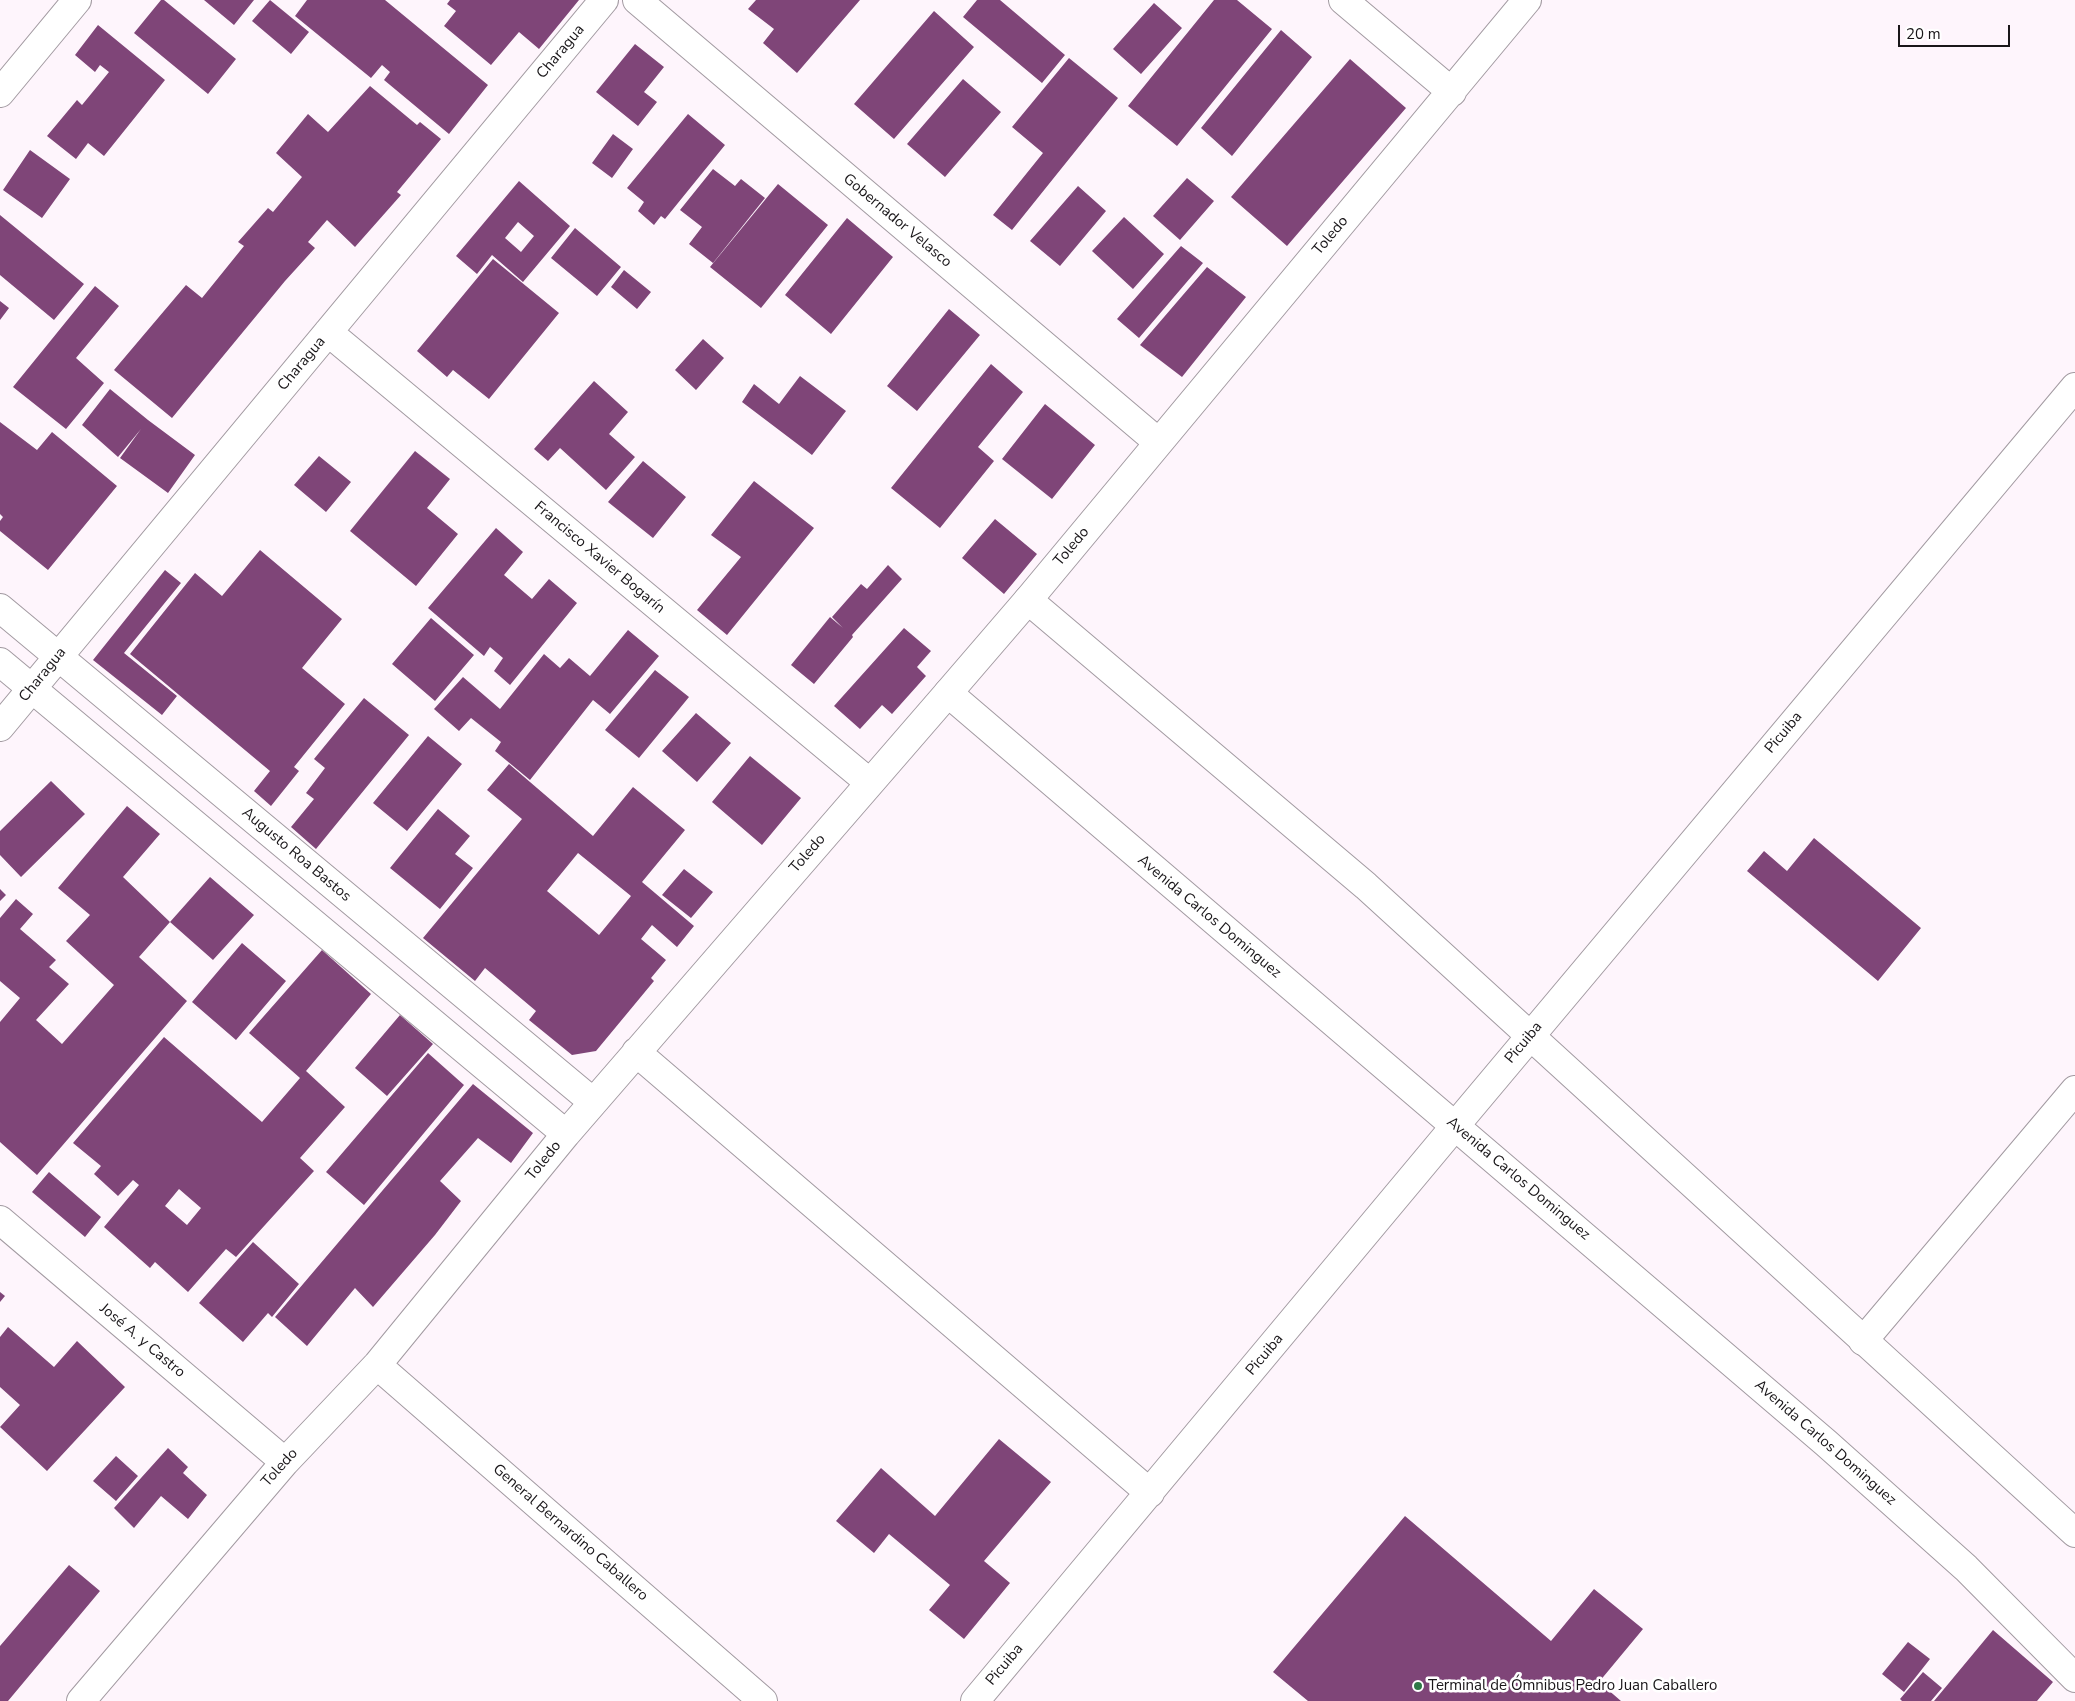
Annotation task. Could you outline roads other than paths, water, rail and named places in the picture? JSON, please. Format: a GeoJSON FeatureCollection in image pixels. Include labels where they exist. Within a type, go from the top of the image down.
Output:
{"type":"FeatureCollection","features":[{"type":"Feature","properties":{"kind":"street"},"geometry":{"type":"LineString","coordinates":[[0,93],[78,0]]}},
{"type":"Feature","properties":{"kind":"street","name":"Charagua"},"geometry":{"type":"LineString","coordinates":[[0,727],[604,0]]}},
{"type":"Feature","properties":{"kind":"street","name":"Gobernador Velasco"},"geometry":{"type":"LineString","coordinates":[[637,0],[1158,442]]}},
{"type":"Feature","properties":{"kind":"street"},"geometry":{"type":"LineString","coordinates":[[1343,0],[1452,92]]}},
{"type":"Feature","properties":{"kind":"street","name":"Toledo"},"geometry":{"type":"LineString","coordinates":[[81,1701],[285,1462],[377,1365],[593,1102],[1028,600],[1527,0]]}},
{"type":"Feature","properties":{"kind":"street","name":"Francisco Xavier Bogarín"},"geometry":{"type":"LineString","coordinates":[[328,332],[870,783]]}},
{"type":"Feature","properties":{"kind":"street","name":"Picuiba"},"geometry":{"type":"LineString","coordinates":[[975,1701],[2075,387]]}},
{"type":"Feature","properties":{"kind":"street"},"geometry":{"type":"LineString","coordinates":[[1028,600],[1366,886],[1863,1342],[2075,1533]]}},
{"type":"Feature","properties":{"kind":"street","name":"Augusto Roa Bastos"},"geometry":{"type":"LineString","coordinates":[[0,608],[593,1102]]}},
{"type":"Feature","properties":{"kind":"street"},"geometry":{"type":"LineString","coordinates":[[0,662],[566,1134]]}},
{"type":"Feature","properties":{"kind":"street","name":"Avenida Carlos Dominguez"},"geometry":{"type":"LineString","coordinates":[[948,693],[1826,1443],[1966,1568],[2075,1678]]}},
{"type":"Feature","properties":{"kind":"street"},"geometry":{"type":"LineString","coordinates":[[636,1052],[1150,1493]]}},
{"type":"Feature","properties":{"kind":"street"},"geometry":{"type":"LineString","coordinates":[[1863,1342],[2075,1090]]}},
{"type":"Feature","properties":{"kind":"street","name":"José A. y Castro"},"geometry":{"type":"LineString","coordinates":[[0,1220],[285,1462]]}},
{"type":"Feature","properties":{"kind":"street","name":"General Bernardino Caballero"},"geometry":{"type":"LineString","coordinates":[[377,1365],[764,1701]]}},
{"type":"Feature","properties":{"kind":"place","name":"Terminal de Ómnibus Pedro Juan Caballero"},"geometry":{"type":"Point","coordinates":[1418,1686]}}]}
